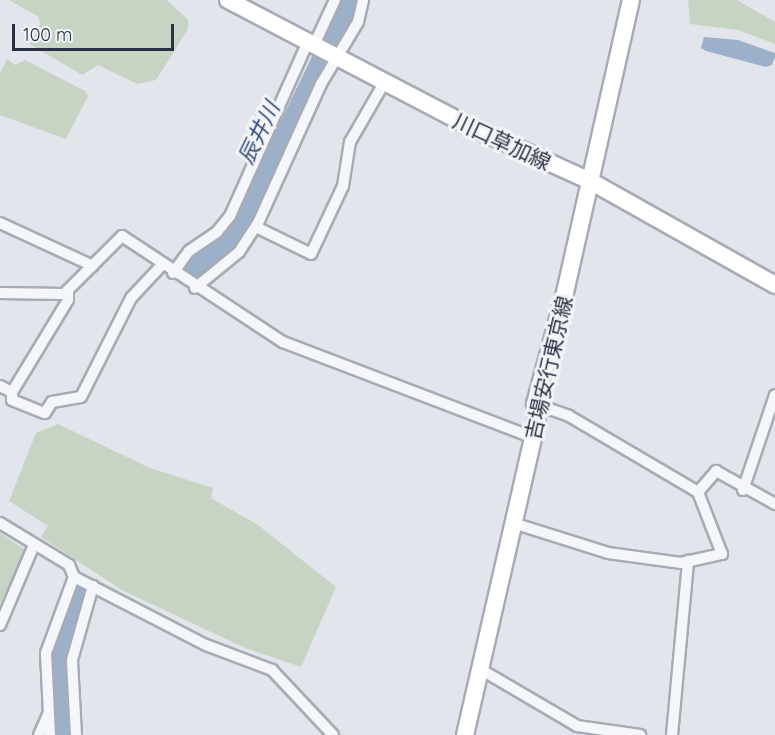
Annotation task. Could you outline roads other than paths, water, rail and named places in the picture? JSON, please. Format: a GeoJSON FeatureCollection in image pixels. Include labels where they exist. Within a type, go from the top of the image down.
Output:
{"type":"FeatureCollection","features":[{"type":"Feature","properties":{"kind":"main road","name":"川口草加線"},"geometry":{"type":"LineString","coordinates":[[228,0],[384,82],[590,181],[775,285]]}},
{"type":"Feature","properties":{"kind":"main road","name":"吉場安行東京線"},"geometry":{"type":"LineString","coordinates":[[465,735],[532,437],[536,404],[631,0]]}},
{"type":"Feature","properties":{"kind":"street"},"geometry":{"type":"LineString","coordinates":[[173,273],[189,251],[217,232],[230,216],[311,44],[335,0]]}},
{"type":"Feature","properties":{"kind":"street"},"geometry":{"type":"LineString","coordinates":[[195,288],[238,252],[256,227],[321,84],[358,22],[363,0]]}},
{"type":"Feature","properties":{"kind":"street"},"geometry":{"type":"LineString","coordinates":[[256,227],[311,254],[343,186],[350,142],[384,82]]}},
{"type":"Feature","properties":{"kind":"street"},"geometry":{"type":"LineString","coordinates":[[0,223],[93,266]]}},
{"type":"Feature","properties":{"kind":"street"},"geometry":{"type":"LineString","coordinates":[[0,293],[64,294],[122,236],[195,288],[282,342],[532,437]]}},
{"type":"Feature","properties":{"kind":"street"},"geometry":{"type":"LineString","coordinates":[[68,290],[68,300],[12,392],[12,400],[45,412],[51,402],[81,397],[130,298],[162,264]]}},
{"type":"Feature","properties":{"kind":"street"},"geometry":{"type":"LineString","coordinates":[[0,386],[12,392]]}},
{"type":"Feature","properties":{"kind":"street"},"geometry":{"type":"LineString","coordinates":[[743,490],[775,395]]}},
{"type":"Feature","properties":{"kind":"street"},"geometry":{"type":"LineString","coordinates":[[513,523],[608,553],[688,561],[722,554],[698,492],[569,416],[536,404]]}},
{"type":"Feature","properties":{"kind":"street"},"geometry":{"type":"LineString","coordinates":[[698,492],[716,471],[743,490],[775,504]]}},
{"type":"Feature","properties":{"kind":"street"},"geometry":{"type":"LineString","coordinates":[[0,523],[69,565],[74,577],[206,645],[272,670],[333,735]]}},
{"type":"Feature","properties":{"kind":"street"},"geometry":{"type":"LineString","coordinates":[[0,625],[34,545]]}},
{"type":"Feature","properties":{"kind":"street"},"geometry":{"type":"LineString","coordinates":[[672,735],[688,561]]}},
{"type":"Feature","properties":{"kind":"street"},"geometry":{"type":"LineString","coordinates":[[50,735],[46,653],[74,577]]}},
{"type":"Feature","properties":{"kind":"street"},"geometry":{"type":"LineString","coordinates":[[76,735],[72,660],[93,586]]}},
{"type":"Feature","properties":{"kind":"street"},"geometry":{"type":"LineString","coordinates":[[480,669],[577,726],[640,735]]}},
{"type":"Feature","properties":{"kind":"street"},"geometry":{"type":"LineString","coordinates":[[39,735],[48,715]]}},
{"type":"Feature","properties":{"kind":"water"},"geometry":{"type":"Polygon","coordinates":[[[704,37],[738,40],[775,53],[775,57],[772,65],[766,67],[706,51],[701,48],[704,37]]]}},
{"type":"Feature","properties":{"kind":"waterway","name":"辰井川"},"geometry":{"type":"LineString","coordinates":[[191,270],[239,231],[350,0]]}},
{"type":"Feature","properties":{"kind":"waterway","name":"辰井川"},"geometry":{"type":"LineString","coordinates":[[63,735],[58,687],[61,648],[78,596]]}}]}
